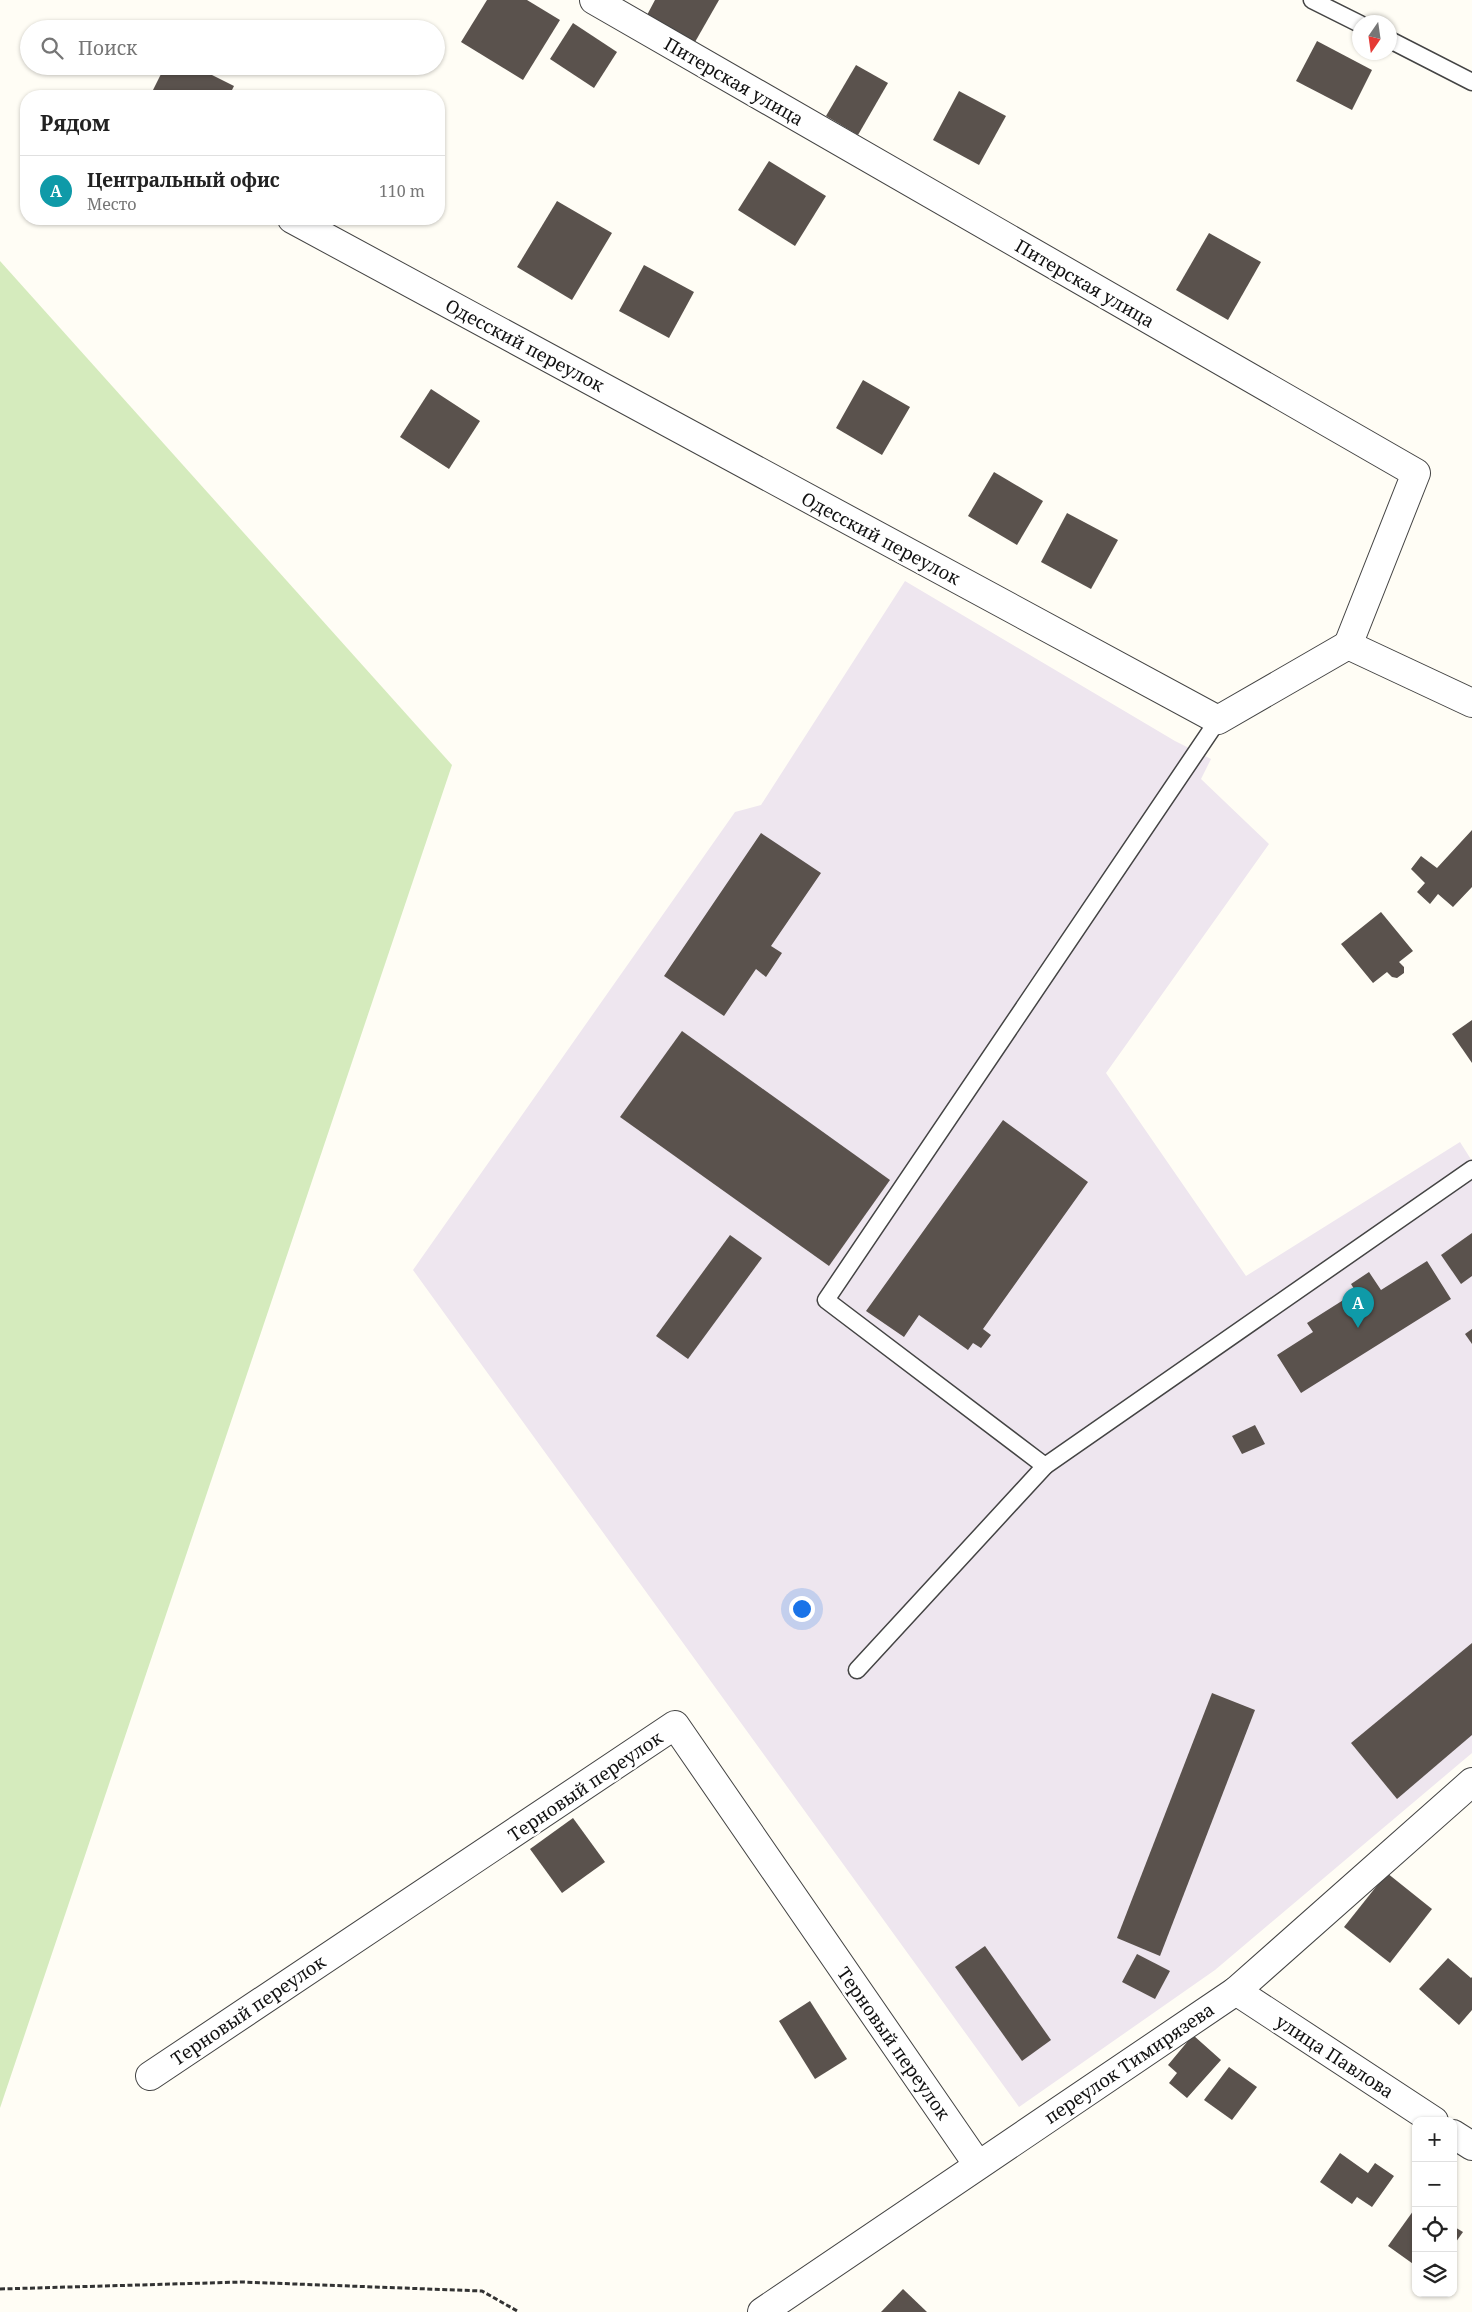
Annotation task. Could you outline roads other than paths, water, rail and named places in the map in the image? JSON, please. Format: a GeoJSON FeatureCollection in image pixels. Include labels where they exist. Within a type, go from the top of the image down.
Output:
{"type":"FeatureCollection","features":[{"type":"Feature","properties":{"kind":"street","name":"Питерская улица"},"geometry":{"type":"LineString","coordinates":[[594,0],[1416,473],[1348,646]]}},
{"type":"Feature","properties":{"kind":"street","name":"Одесский переулок"},"geometry":{"type":"LineString","coordinates":[[303,225],[1218,720]]}},
{"type":"Feature","properties":{"kind":"street"},"geometry":{"type":"LineString","coordinates":[[1218,720],[1348,646],[1472,703]]}},
{"type":"Feature","properties":{"kind":"street","name":"Терновый переулок"},"geometry":{"type":"LineString","coordinates":[[150,2076],[676,1725],[978,2165]]}},
{"type":"Feature","properties":{"kind":"street","name":"переулок Тимирязева"},"geometry":{"type":"LineString","coordinates":[[762,2312],[1236,1991],[1472,1782]]}},
{"type":"Feature","properties":{"kind":"street","name":"улица Павлова"},"geometry":{"type":"LineString","coordinates":[[1236,1991],[1428,2117]]}},
{"type":"Feature","properties":{"kind":"street"},"geometry":{"type":"LineString","coordinates":[[1457,2137],[1472,2146]]}},
{"type":"Feature","properties":{"kind":"lane"},"geometry":{"type":"LineString","coordinates":[[1312,0],[1352,20]]}},
{"type":"Feature","properties":{"kind":"lane"},"geometry":{"type":"LineString","coordinates":[[1397,44],[1472,82]]}},
{"type":"Feature","properties":{"kind":"lane"},"geometry":{"type":"LineString","coordinates":[[1044,1466],[826,1300],[1218,720]]}},
{"type":"Feature","properties":{"kind":"lane"},"geometry":{"type":"LineString","coordinates":[[857,1670],[1044,1466],[1472,1169]]}},
{"type":"Feature","properties":{"kind":"place","name":"Центральный офис"},"geometry":{"type":"Point","coordinates":[1358,1328]}}]}
